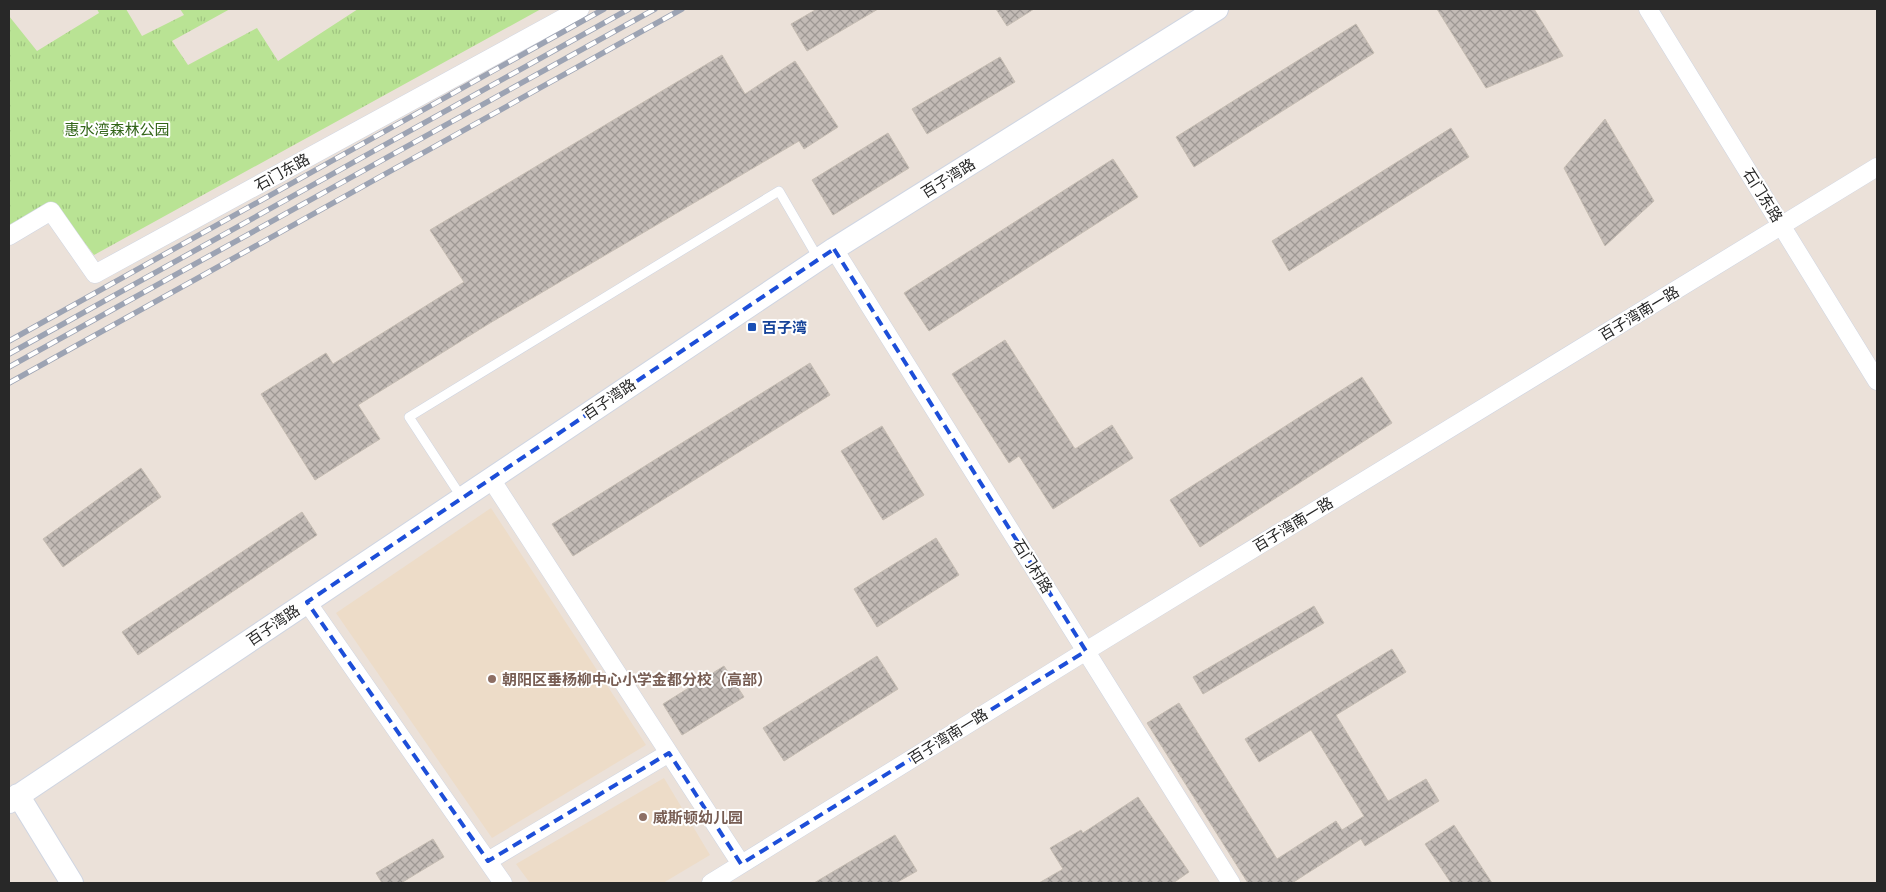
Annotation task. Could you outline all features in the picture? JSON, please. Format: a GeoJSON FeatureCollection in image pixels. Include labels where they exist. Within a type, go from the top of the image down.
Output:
{"type":"FeatureCollection","features":[{"type":"Feature","properties":{"kind":"street","name":"石门东路"},"geometry":{"type":"LineString","coordinates":[[9,236],[52,211],[95,274],[580,9]]}},
{"type":"Feature","properties":{"kind":"street","name":"百子湾路"},"geometry":{"type":"LineString","coordinates":[[13,799],[826,254],[1217,9]]}},
{"type":"Feature","properties":{"kind":"street","name":"石门东路"},"geometry":{"type":"LineString","coordinates":[[1648,9],[1877,381]]}},
{"type":"Feature","properties":{"kind":"street","name":"百子湾南一路"},"geometry":{"type":"LineString","coordinates":[[711,883],[1877,167]]}},
{"type":"Feature","properties":{"kind":"street","name":"石门村路"},"geometry":{"type":"LineString","coordinates":[[826,254],[1086,651],[1231,883]]}},
{"type":"Feature","properties":{"kind":"street"},"geometry":{"type":"LineString","coordinates":[[491,479],[741,864]]}},
{"type":"Feature","properties":{"kind":"street"},"geometry":{"type":"LineString","coordinates":[[307,602],[503,883]]}},
{"type":"Feature","properties":{"kind":"street"},"geometry":{"type":"LineString","coordinates":[[488,860],[669,753]]}},
{"type":"Feature","properties":{"kind":"street"},"geometry":{"type":"LineString","coordinates":[[13,799],[72,883]]}},
{"type":"Feature","properties":{"kind":"lane"},"geometry":{"type":"LineString","coordinates":[[462,498],[410,417],[779,191],[826,254]]}},
{"type":"Feature","properties":{"kind":"highlighted area"},"geometry":{"type":"Polygon","coordinates":[[[834,249],[1086,651],[741,864],[669,753],[488,861],[307,602],[834,249]]]}},
{"type":"Feature","properties":{"kind":"shaded area","name":"朝阳区垂杨柳中心小学金都分校（高部）"},"geometry":{"type":"Polygon","coordinates":[[[491,508],[646,745],[492,838],[336,613],[491,508]]]}},
{"type":"Feature","properties":{"kind":"shaded area","name":"威斯顿幼儿园"},"geometry":{"type":"Polygon","coordinates":[[[664,778],[710,855],[663,883],[530,883],[516,864],[664,778]]]}},
{"type":"Feature","properties":{"kind":"green space","name":"惠水湾森林公园"},"geometry":{"type":"Polygon","coordinates":[[[97,9],[126,9],[142,36],[184,15],[180,9],[230,9],[172,41],[188,65],[257,28],[278,61],[358,9],[541,9],[94,255],[54,202],[9,225],[9,16],[37,51],[99,13],[97,9]]]}},
{"type":"Feature","properties":{"kind":"building"},"geometry":{"type":"Polygon","coordinates":[[[817,9],[878,9],[807,51],[791,24],[817,9]]]}},
{"type":"Feature","properties":{"kind":"building"},"geometry":{"type":"Polygon","coordinates":[[[996,9],[1034,9],[1007,26],[996,9]]]}},
{"type":"Feature","properties":{"kind":"building"},"geometry":{"type":"Polygon","coordinates":[[[1437,9],[1534,9],[1563,56],[1486,88],[1437,9]]]}},
{"type":"Feature","properties":{"kind":"building"},"geometry":{"type":"Polygon","coordinates":[[[1356,24],[1374,53],[1194,167],[1176,137],[1356,24]]]}},
{"type":"Feature","properties":{"kind":"building"},"geometry":{"type":"Polygon","coordinates":[[[722,55],[745,94],[795,61],[838,127],[804,149],[799,141],[490,323],[358,405],[380,439],[315,480],[261,394],[326,353],[333,364],[464,282],[430,230],[722,55]]]}},
{"type":"Feature","properties":{"kind":"building"},"geometry":{"type":"Polygon","coordinates":[[[1000,57],[1015,82],[927,134],[912,109],[1000,57]]]}},
{"type":"Feature","properties":{"kind":"building"},"geometry":{"type":"Polygon","coordinates":[[[1605,119],[1654,201],[1605,246],[1564,168],[1605,119]]]}},
{"type":"Feature","properties":{"kind":"building"},"geometry":{"type":"Polygon","coordinates":[[[1451,128],[1469,157],[1289,271],[1272,241],[1451,128]]]}},
{"type":"Feature","properties":{"kind":"building"},"geometry":{"type":"Polygon","coordinates":[[[888,133],[909,168],[833,215],[812,180],[888,133]]]}},
{"type":"Feature","properties":{"kind":"building"},"geometry":{"type":"Polygon","coordinates":[[[1113,159],[1138,197],[929,331],[904,293],[1113,159]]]}},
{"type":"Feature","properties":{"kind":"building"},"geometry":{"type":"Polygon","coordinates":[[[1005,340],[1075,449],[1112,425],[1133,458],[1053,509],[1019,456],[1009,463],[952,374],[1005,340]]]}},
{"type":"Feature","properties":{"kind":"building"},"geometry":{"type":"Polygon","coordinates":[[[810,363],[830,395],[573,556],[552,524],[810,363]]]}},
{"type":"Feature","properties":{"kind":"building"},"geometry":{"type":"Polygon","coordinates":[[[1362,377],[1392,423],[1200,547],[1170,500],[1362,377]]]}},
{"type":"Feature","properties":{"kind":"building"},"geometry":{"type":"Polygon","coordinates":[[[882,426],[924,495],[883,520],[841,451],[882,426]]]}},
{"type":"Feature","properties":{"kind":"building"},"geometry":{"type":"Polygon","coordinates":[[[141,468],[161,497],[63,567],[43,539],[141,468]]]}},
{"type":"Feature","properties":{"kind":"building"},"geometry":{"type":"Polygon","coordinates":[[[302,512],[317,535],[138,655],[122,632],[302,512]]]}},
{"type":"Feature","properties":{"kind":"building"},"geometry":{"type":"Polygon","coordinates":[[[936,538],[959,575],[877,627],[854,589],[936,538]]]}},
{"type":"Feature","properties":{"kind":"building"},"geometry":{"type":"Polygon","coordinates":[[[1314,606],[1324,623],[1203,694],[1193,677],[1314,606]]]}},
{"type":"Feature","properties":{"kind":"building"},"geometry":{"type":"Polygon","coordinates":[[[1392,649],[1406,672],[1336,715],[1388,801],[1426,779],[1439,801],[1365,846],[1361,839],[1292,883],[1248,883],[1147,723],[1179,703],[1277,859],[1336,821],[1342,830],[1364,816],[1311,730],[1259,762],[1245,739],[1392,649]]]}},
{"type":"Feature","properties":{"kind":"building"},"geometry":{"type":"Polygon","coordinates":[[[877,656],[898,689],[784,761],[763,728],[877,656]]]}},
{"type":"Feature","properties":{"kind":"building"},"geometry":{"type":"Polygon","coordinates":[[[724,666],[744,697],[682,735],[663,704],[724,666]]]}},
{"type":"Feature","properties":{"kind":"building"},"geometry":{"type":"Polygon","coordinates":[[[1138,797],[1189,872],[1173,883],[1039,883],[1063,869],[1050,848],[1081,830],[1083,833],[1138,797]]]}},
{"type":"Feature","properties":{"kind":"building"},"geometry":{"type":"Polygon","coordinates":[[[1454,825],[1492,883],[1451,883],[1425,844],[1454,825]]]}},
{"type":"Feature","properties":{"kind":"building"},"geometry":{"type":"Polygon","coordinates":[[[895,835],[917,871],[896,883],[814,883],[895,835]]]}},
{"type":"Feature","properties":{"kind":"building"},"geometry":{"type":"Polygon","coordinates":[[[433,839],[444,857],[401,883],[382,883],[376,873],[433,839]]]}},
{"type":"Feature","properties":{"kind":"railway"},"geometry":{"type":"LineString","coordinates":[[9,341],[604,9]]}},
{"type":"Feature","properties":{"kind":"railway"},"geometry":{"type":"LineString","coordinates":[[9,354],[629,9]]}},
{"type":"Feature","properties":{"kind":"railway"},"geometry":{"type":"LineString","coordinates":[[9,367],[655,9]]}},
{"type":"Feature","properties":{"kind":"railway"},"geometry":{"type":"LineString","coordinates":[[9,383],[682,9]]}},
{"type":"Feature","properties":{"kind":"place","name":"百子湾"},"geometry":{"type":"Point","coordinates":[752,327]}},
{"type":"Feature","properties":{"kind":"place","name":"朝阳区垂杨柳中心小学金都分校（高部）"},"geometry":{"type":"Point","coordinates":[492,679]}},
{"type":"Feature","properties":{"kind":"place","name":"威斯顿幼儿园"},"geometry":{"type":"Point","coordinates":[643,817]}}]}
